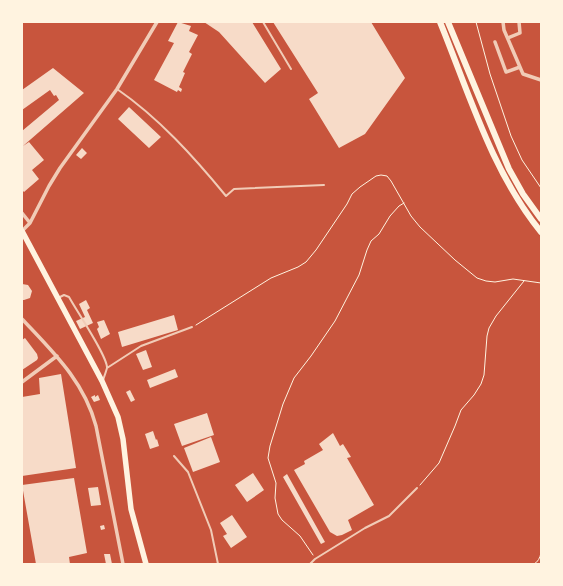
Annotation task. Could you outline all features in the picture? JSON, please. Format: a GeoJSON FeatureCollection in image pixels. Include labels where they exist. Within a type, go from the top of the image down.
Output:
{"type":"FeatureCollection","features":[{"type":"Feature","properties":{"kind":"highway"},"geometry":{"type":"LineString","coordinates":[[440,22],[500,168],[520,204],[541,232]]}},
{"type":"Feature","properties":{"kind":"highway"},"geometry":{"type":"LineString","coordinates":[[448,22],[509,169],[523,194],[541,219]]}},
{"type":"Feature","properties":{"kind":"main road"},"geometry":{"type":"LineString","coordinates":[[22,231],[102,381],[118,417],[121,428],[131,508],[146,564]]}},
{"type":"Feature","properties":{"kind":"street"},"geometry":{"type":"LineString","coordinates":[[22,231],[30,223],[48,186],[60,168],[117,89],[157,22]]}},
{"type":"Feature","properties":{"kind":"street"},"geometry":{"type":"LineString","coordinates":[[503,22],[504,30],[523,74],[541,80]]}},
{"type":"Feature","properties":{"kind":"street"},"geometry":{"type":"LineString","coordinates":[[508,38],[520,33],[519,22]]}},
{"type":"Feature","properties":{"kind":"street"},"geometry":{"type":"LineString","coordinates":[[495,42],[506,72],[520,67]]}},
{"type":"Feature","properties":{"kind":"street"},"geometry":{"type":"LineString","coordinates":[[22,213],[30,223]]}},
{"type":"Feature","properties":{"kind":"street"},"geometry":{"type":"LineString","coordinates":[[22,319],[69,370],[82,389],[89,404],[95,420],[123,564]]}},
{"type":"Feature","properties":{"kind":"street"},"geometry":{"type":"LineString","coordinates":[[22,382],[56,356]]}},
{"type":"Feature","properties":{"kind":"lane"},"geometry":{"type":"LineString","coordinates":[[263,22],[291,69]]}},
{"type":"Feature","properties":{"kind":"lane"},"geometry":{"type":"LineString","coordinates":[[117,89],[132,99],[162,125],[209,174],[226,196],[234,189],[324,185]]}},
{"type":"Feature","properties":{"kind":"lane"},"geometry":{"type":"LineString","coordinates":[[58,298],[64,295],[69,297],[104,357],[107,368]]}},
{"type":"Feature","properties":{"kind":"lane"},"geometry":{"type":"LineString","coordinates":[[102,381],[107,368],[141,346],[192,327]]}},
{"type":"Feature","properties":{"kind":"lane"},"geometry":{"type":"LineString","coordinates":[[174,456],[188,472],[211,530],[218,564]]}},
{"type":"Feature","properties":{"kind":"lane"},"geometry":{"type":"LineString","coordinates":[[310,564],[315,559],[365,528],[389,516],[416,488]]}},
{"type":"Feature","properties":{"kind":"path"},"geometry":{"type":"LineString","coordinates":[[476,22],[490,74],[511,136],[522,160],[541,188]]}},
{"type":"Feature","properties":{"kind":"path"},"geometry":{"type":"LineString","coordinates":[[192,327],[208,319],[271,278],[306,262],[316,250],[347,204],[352,194],[376,176],[381,175],[387,176],[391,180],[411,216],[420,227],[455,260],[477,278],[486,282],[513,279],[541,283]]}},
{"type":"Feature","properties":{"kind":"path"},"geometry":{"type":"LineString","coordinates":[[315,559],[306,544],[278,514],[275,498],[276,483],[268,458],[270,446],[283,404],[294,378],[335,321],[359,275],[371,241],[379,234],[390,216],[399,206],[404,203]]}},
{"type":"Feature","properties":{"kind":"path"},"geometry":{"type":"LineString","coordinates":[[416,488],[439,463],[461,410],[481,384],[484,374],[489,328],[496,316],[524,280]]}},
{"type":"Feature","properties":{"kind":"path"},"geometry":{"type":"LineString","coordinates":[[534,564],[537,563],[541,553]]}},
{"type":"Feature","properties":{"kind":"building"},"geometry":{"type":"Polygon","coordinates":[[[178,22],[191,26],[189,31],[198,35],[189,52],[192,54],[183,72],[185,73],[179,87],[182,89],[181,92],[178,90],[177,92],[154,80],[174,43],[168,41],[178,22]]]}},
{"type":"Feature","properties":{"kind":"building"},"geometry":{"type":"Polygon","coordinates":[[[204,22],[252,22],[281,69],[265,83],[219,32],[204,22]]]}},
{"type":"Feature","properties":{"kind":"building"},"geometry":{"type":"Polygon","coordinates":[[[273,22],[371,22],[405,78],[365,134],[339,148],[309,99],[318,93],[273,22]]]}},
{"type":"Feature","properties":{"kind":"building"},"geometry":{"type":"Polygon","coordinates":[[[53,68],[84,93],[23,146],[29,142],[44,160],[32,170],[39,179],[24,192],[22,190],[22,131],[59,100],[50,90],[22,110],[22,90],[53,68]]]}},
{"type":"Feature","properties":{"kind":"building"},"geometry":{"type":"Polygon","coordinates":[[[129,107],[161,137],[149,148],[118,119],[129,107]]]}},
{"type":"Feature","properties":{"kind":"building"},"geometry":{"type":"Polygon","coordinates":[[[82,148],[87,153],[81,159],[76,155],[82,148]]]}},
{"type":"Feature","properties":{"kind":"building"},"geometry":{"type":"Polygon","coordinates":[[[22,284],[28,285],[32,291],[30,298],[24,300],[22,300],[22,284]]]}},
{"type":"Feature","properties":{"kind":"building"},"geometry":{"type":"Polygon","coordinates":[[[86,300],[90,308],[87,310],[93,323],[80,329],[76,321],[85,317],[79,304],[86,300]]]}},
{"type":"Feature","properties":{"kind":"building"},"geometry":{"type":"Polygon","coordinates":[[[174,315],[178,330],[122,347],[118,332],[174,315]]]}},
{"type":"Feature","properties":{"kind":"building"},"geometry":{"type":"Polygon","coordinates":[[[104,320],[110,334],[101,339],[97,329],[99,327],[97,322],[104,320]]]}},
{"type":"Feature","properties":{"kind":"building"},"geometry":{"type":"Polygon","coordinates":[[[25,338],[37,354],[38,358],[22,370],[22,340],[25,338]]]}},
{"type":"Feature","properties":{"kind":"building"},"geometry":{"type":"Polygon","coordinates":[[[146,350],[152,367],[143,370],[136,354],[146,350]]]}},
{"type":"Feature","properties":{"kind":"building"},"geometry":{"type":"Polygon","coordinates":[[[175,369],[178,377],[150,388],[147,380],[175,369]]]}},
{"type":"Feature","properties":{"kind":"building"},"geometry":{"type":"Polygon","coordinates":[[[61,374],[76,468],[22,476],[22,397],[40,394],[39,378],[61,374]]]}},
{"type":"Feature","properties":{"kind":"building"},"geometry":{"type":"Polygon","coordinates":[[[130,390],[135,400],[131,402],[126,392],[130,390]]]}},
{"type":"Feature","properties":{"kind":"building"},"geometry":{"type":"Polygon","coordinates":[[[95,395],[95,397],[98,395],[100,400],[94,402],[91,397],[95,395]]]}},
{"type":"Feature","properties":{"kind":"building"},"geometry":{"type":"Polygon","coordinates":[[[207,413],[214,435],[182,446],[174,424],[207,413]]]}},
{"type":"Feature","properties":{"kind":"building"},"geometry":{"type":"Polygon","coordinates":[[[153,431],[159,446],[150,449],[145,434],[153,431]]]}},
{"type":"Feature","properties":{"kind":"building"},"geometry":{"type":"Polygon","coordinates":[[[333,433],[340,446],[343,444],[351,457],[347,458],[374,505],[348,520],[352,530],[337,536],[330,532],[294,470],[305,464],[304,461],[323,450],[319,444],[333,433]]]}},
{"type":"Feature","properties":{"kind":"building"},"geometry":{"type":"Polygon","coordinates":[[[211,437],[220,462],[193,472],[184,448],[211,437]]]}},
{"type":"Feature","properties":{"kind":"building"},"geometry":{"type":"Polygon","coordinates":[[[253,473],[264,490],[247,502],[235,485],[253,473]]]}},
{"type":"Feature","properties":{"kind":"building"},"geometry":{"type":"Polygon","coordinates":[[[287,474],[325,542],[321,544],[283,477],[287,474]]]}},
{"type":"Feature","properties":{"kind":"building"},"geometry":{"type":"Polygon","coordinates":[[[74,478],[87,553],[69,557],[70,564],[36,564],[22,485],[74,478]]]}},
{"type":"Feature","properties":{"kind":"building"},"geometry":{"type":"Polygon","coordinates":[[[98,487],[101,505],[91,506],[88,488],[98,487]]]}},
{"type":"Feature","properties":{"kind":"building"},"geometry":{"type":"Polygon","coordinates":[[[232,515],[247,537],[231,548],[223,536],[227,534],[220,523],[232,515]]]}},
{"type":"Feature","properties":{"kind":"building"},"geometry":{"type":"Polygon","coordinates":[[[104,525],[105,529],[101,530],[100,526],[104,525]]]}},
{"type":"Feature","properties":{"kind":"building"},"geometry":{"type":"Polygon","coordinates":[[[104,554],[110,554],[112,564],[106,564],[104,554]]]}}]}
